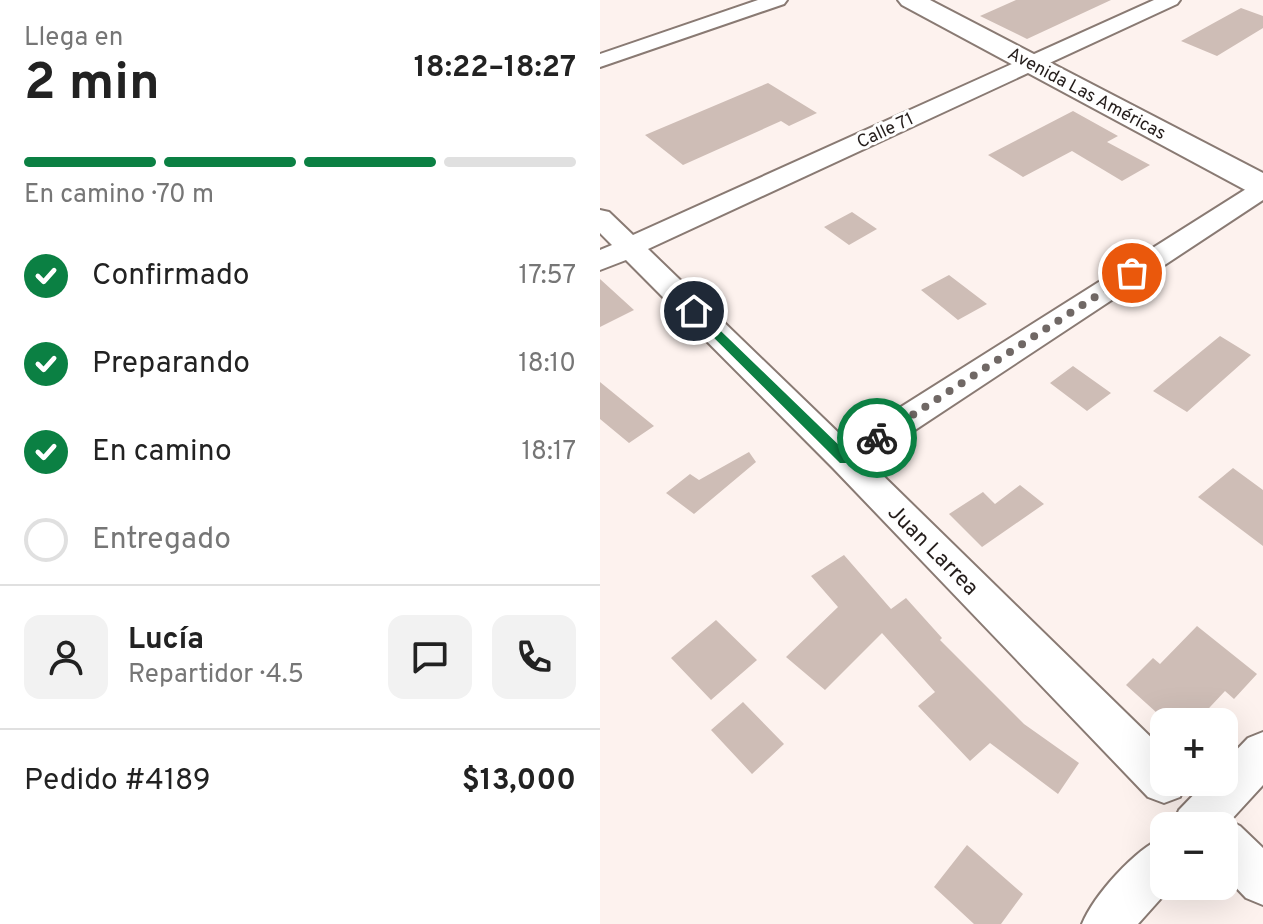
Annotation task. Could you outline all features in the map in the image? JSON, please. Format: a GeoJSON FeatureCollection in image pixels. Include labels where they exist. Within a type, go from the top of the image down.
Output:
{"type":"FeatureCollection","features":[{"type":"Feature","properties":{"kind":"main road","name":"Avenida Las Américas"},"geometry":{"type":"LineString","coordinates":[[911,0],[1263,188]]}},
{"type":"Feature","properties":{"kind":"street"},"geometry":{"type":"LineString","coordinates":[[600,61],[777,0]]}},
{"type":"Feature","properties":{"kind":"street","name":"Calle 71"},"geometry":{"type":"LineString","coordinates":[[615,254],[1170,0]]}},
{"type":"Feature","properties":{"kind":"street"},"geometry":{"type":"LineString","coordinates":[[845,459],[1263,188]]}},
{"type":"Feature","properties":{"kind":"street","name":"Juan Larrea"},"geometry":{"type":"LineString","coordinates":[[600,218],[615,254],[845,459],[1150,768]]}},
{"type":"Feature","properties":{"kind":"street"},"geometry":{"type":"LineString","coordinates":[[1219,812],[1263,753]]}},
{"type":"Feature","properties":{"kind":"street","name":"Juan Larrea"},"geometry":{"type":"LineString","coordinates":[[1177,796],[1192,812]]}},
{"type":"Feature","properties":{"kind":"street","name":"Juan Larrea"},"geometry":{"type":"LineString","coordinates":[[1238,857],[1263,881]]}},
{"type":"Feature","properties":{"kind":"street"},"geometry":{"type":"LineString","coordinates":[[1106,924],[1150,875]]}},
{"type":"Feature","properties":{"kind":"building"},"geometry":{"type":"Polygon","coordinates":[[[1016,0],[1111,0],[1027,39],[980,16],[1016,0]]]}},
{"type":"Feature","properties":{"kind":"building"},"geometry":{"type":"Polygon","coordinates":[[[1241,8],[1263,16],[1263,28],[1217,56],[1181,41],[1241,8]]]}},
{"type":"Feature","properties":{"kind":"building"},"geometry":{"type":"Polygon","coordinates":[[[768,83],[817,113],[789,126],[781,121],[683,165],[645,135],[768,83]]]}},
{"type":"Feature","properties":{"kind":"building"},"geometry":{"type":"Polygon","coordinates":[[[1073,111],[1118,136],[1107,142],[1150,165],[1122,181],[1072,151],[1023,177],[988,155],[1073,111]]]}},
{"type":"Feature","properties":{"kind":"building"},"geometry":{"type":"Polygon","coordinates":[[[852,212],[877,229],[849,245],[824,227],[852,212]]]}},
{"type":"Feature","properties":{"kind":"building"},"geometry":{"type":"Polygon","coordinates":[[[949,275],[987,304],[958,320],[921,290],[949,275]]]}},
{"type":"Feature","properties":{"kind":"building"},"geometry":{"type":"Polygon","coordinates":[[[600,279],[634,310],[600,327],[600,279]]]}},
{"type":"Feature","properties":{"kind":"building"},"geometry":{"type":"Polygon","coordinates":[[[1220,336],[1251,355],[1187,412],[1153,391],[1220,336]]]}},
{"type":"Feature","properties":{"kind":"building"},"geometry":{"type":"Polygon","coordinates":[[[1073,366],[1111,393],[1087,411],[1050,383],[1073,366]]]}},
{"type":"Feature","properties":{"kind":"building"},"geometry":{"type":"Polygon","coordinates":[[[600,382],[654,426],[629,443],[600,419],[600,382]]]}},
{"type":"Feature","properties":{"kind":"building"},"geometry":{"type":"Polygon","coordinates":[[[749,452],[756,462],[694,514],[666,493],[690,474],[699,480],[749,452]]]}},
{"type":"Feature","properties":{"kind":"building"},"geometry":{"type":"Polygon","coordinates":[[[1233,468],[1263,490],[1263,546],[1198,497],[1233,468]]]}},
{"type":"Feature","properties":{"kind":"building"},"geometry":{"type":"Polygon","coordinates":[[[1020,485],[1044,504],[982,547],[949,514],[983,492],[995,504],[1020,485]]]}},
{"type":"Feature","properties":{"kind":"building"},"geometry":{"type":"Polygon","coordinates":[[[844,555],[891,609],[906,598],[942,638],[940,640],[1024,724],[1079,763],[1058,794],[990,743],[970,761],[918,706],[935,692],[882,633],[825,690],[786,657],[838,607],[811,576],[844,555]]]}},
{"type":"Feature","properties":{"kind":"building"},"geometry":{"type":"Polygon","coordinates":[[[716,620],[757,660],[711,700],[671,658],[716,620]]]}},
{"type":"Feature","properties":{"kind":"building"},"geometry":{"type":"Polygon","coordinates":[[[1197,626],[1257,674],[1234,699],[1225,691],[1209,708],[1151,708],[1126,685],[1153,658],[1160,664],[1197,626]]]}},
{"type":"Feature","properties":{"kind":"building"},"geometry":{"type":"Polygon","coordinates":[[[743,702],[784,744],[752,774],[711,730],[743,702]]]}},
{"type":"Feature","properties":{"kind":"building"},"geometry":{"type":"Polygon","coordinates":[[[967,845],[1023,894],[1001,924],[974,924],[934,887],[967,845]]]}},
{"type":"Feature","properties":{"kind":"way so far"},"geometry":{"type":"LineString","coordinates":[[877,438],[1132,273]]}},
{"type":"Feature","properties":{"kind":"route"},"geometry":{"type":"LineString","coordinates":[[694,311],[845,459],[877,438]]}}]}
